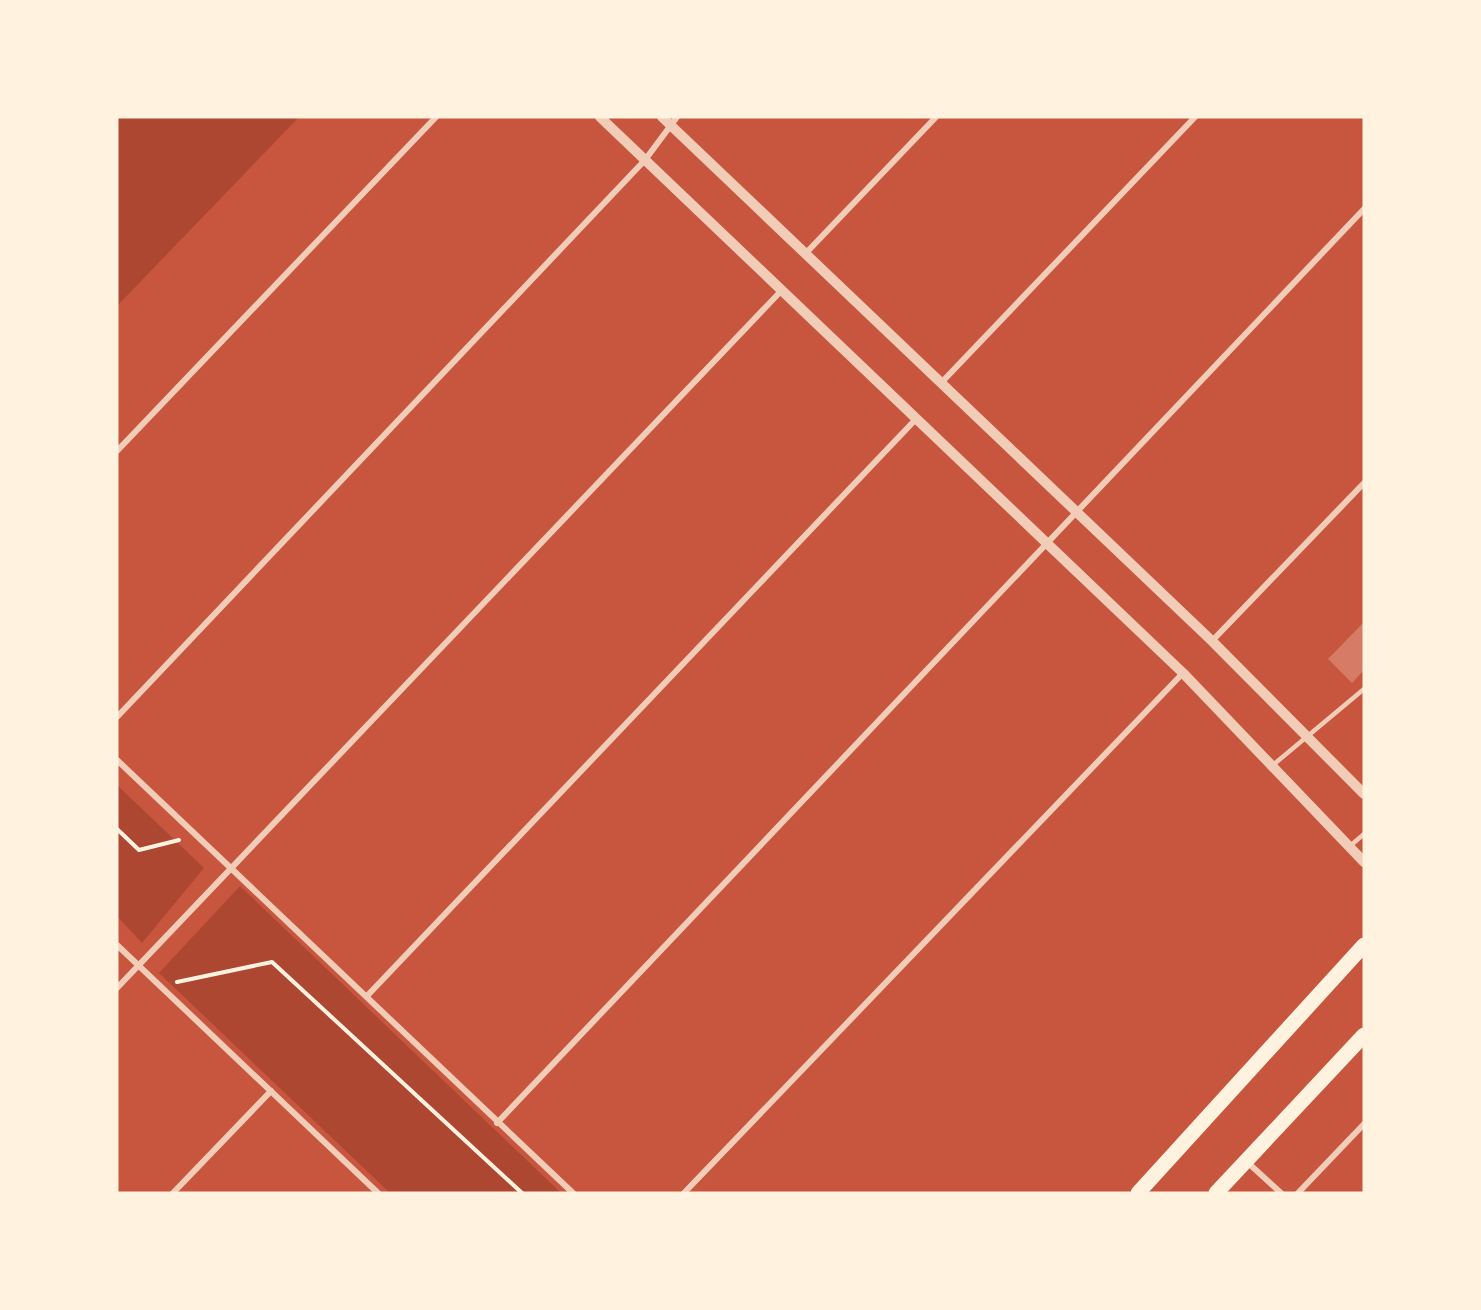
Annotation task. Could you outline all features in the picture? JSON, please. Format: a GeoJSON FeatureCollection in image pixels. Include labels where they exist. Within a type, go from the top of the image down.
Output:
{"type":"FeatureCollection","features":[{"type":"Feature","properties":{"kind":"main road"},"geometry":{"type":"LineString","coordinates":[[1138,1193],[1364,945]]}},
{"type":"Feature","properties":{"kind":"main road"},"geometry":{"type":"LineString","coordinates":[[1216,1193],[1364,1035]]}},
{"type":"Feature","properties":{"kind":"street"},"geometry":{"type":"LineString","coordinates":[[117,451],[435,117]]}},
{"type":"Feature","properties":{"kind":"street"},"geometry":{"type":"LineString","coordinates":[[600,117],[1183,673],[1364,862]]}},
{"type":"Feature","properties":{"kind":"street"},"geometry":{"type":"LineString","coordinates":[[805,254],[936,117]]}},
{"type":"Feature","properties":{"kind":"street"},"geometry":{"type":"LineString","coordinates":[[941,382],[1195,117]]}},
{"type":"Feature","properties":{"kind":"street"},"geometry":{"type":"LineString","coordinates":[[117,717],[645,160],[670,120],[805,254],[1212,640],[1364,794]]}},
{"type":"Feature","properties":{"kind":"street"},"geometry":{"type":"LineString","coordinates":[[497,1123],[1364,210]]}},
{"type":"Feature","properties":{"kind":"street"},"geometry":{"type":"LineString","coordinates":[[117,988],[782,290]]}},
{"type":"Feature","properties":{"kind":"street"},"geometry":{"type":"LineString","coordinates":[[367,996],[916,419]]}},
{"type":"Feature","properties":{"kind":"street"},"geometry":{"type":"LineString","coordinates":[[1212,640],[1364,483]]}},
{"type":"Feature","properties":{"kind":"street"},"geometry":{"type":"LineString","coordinates":[[684,1193],[1183,673]]}},
{"type":"Feature","properties":{"kind":"street"},"geometry":{"type":"LineString","coordinates":[[117,760],[573,1193]]}},
{"type":"Feature","properties":{"kind":"street"},"geometry":{"type":"LineString","coordinates":[[117,945],[378,1193]]}},
{"type":"Feature","properties":{"kind":"street"},"geometry":{"type":"LineString","coordinates":[[173,1193],[271,1091]]}},
{"type":"Feature","properties":{"kind":"street"},"geometry":{"type":"LineString","coordinates":[[1298,1193],[1364,1124]]}},
{"type":"Feature","properties":{"kind":"street"},"geometry":{"type":"LineString","coordinates":[[1246,1161],[1281,1193]]}},
{"type":"Feature","properties":{"kind":"lane"},"geometry":{"type":"LineString","coordinates":[[1273,765],[1364,688]]}},
{"type":"Feature","properties":{"kind":"lane"},"geometry":{"type":"LineString","coordinates":[[1350,846],[1364,834]]}},
{"type":"Feature","properties":{"kind":"path"},"geometry":{"type":"LineString","coordinates":[[117,829],[139,850],[197,836]]}},
{"type":"Feature","properties":{"kind":"path"},"geometry":{"type":"LineString","coordinates":[[161,986],[238,967],[272,962],[522,1193]]}},
{"type":"Feature","properties":{"kind":"shaded area"},"geometry":{"type":"Polygon","coordinates":[[[117,117],[299,117],[117,306],[117,117]]]}},
{"type":"Feature","properties":{"kind":"shaded area"},"geometry":{"type":"Polygon","coordinates":[[[117,785],[204,868],[142,943],[117,916],[117,785]]]}},
{"type":"Feature","properties":{"kind":"shaded area"},"geometry":{"type":"Polygon","coordinates":[[[240,886],[561,1193],[390,1193],[159,973],[240,886]]]}},
{"type":"Feature","properties":{"kind":"building"},"geometry":{"type":"Polygon","coordinates":[[[1364,622],[1364,670],[1352,683],[1328,659],[1364,622]]]}}]}
